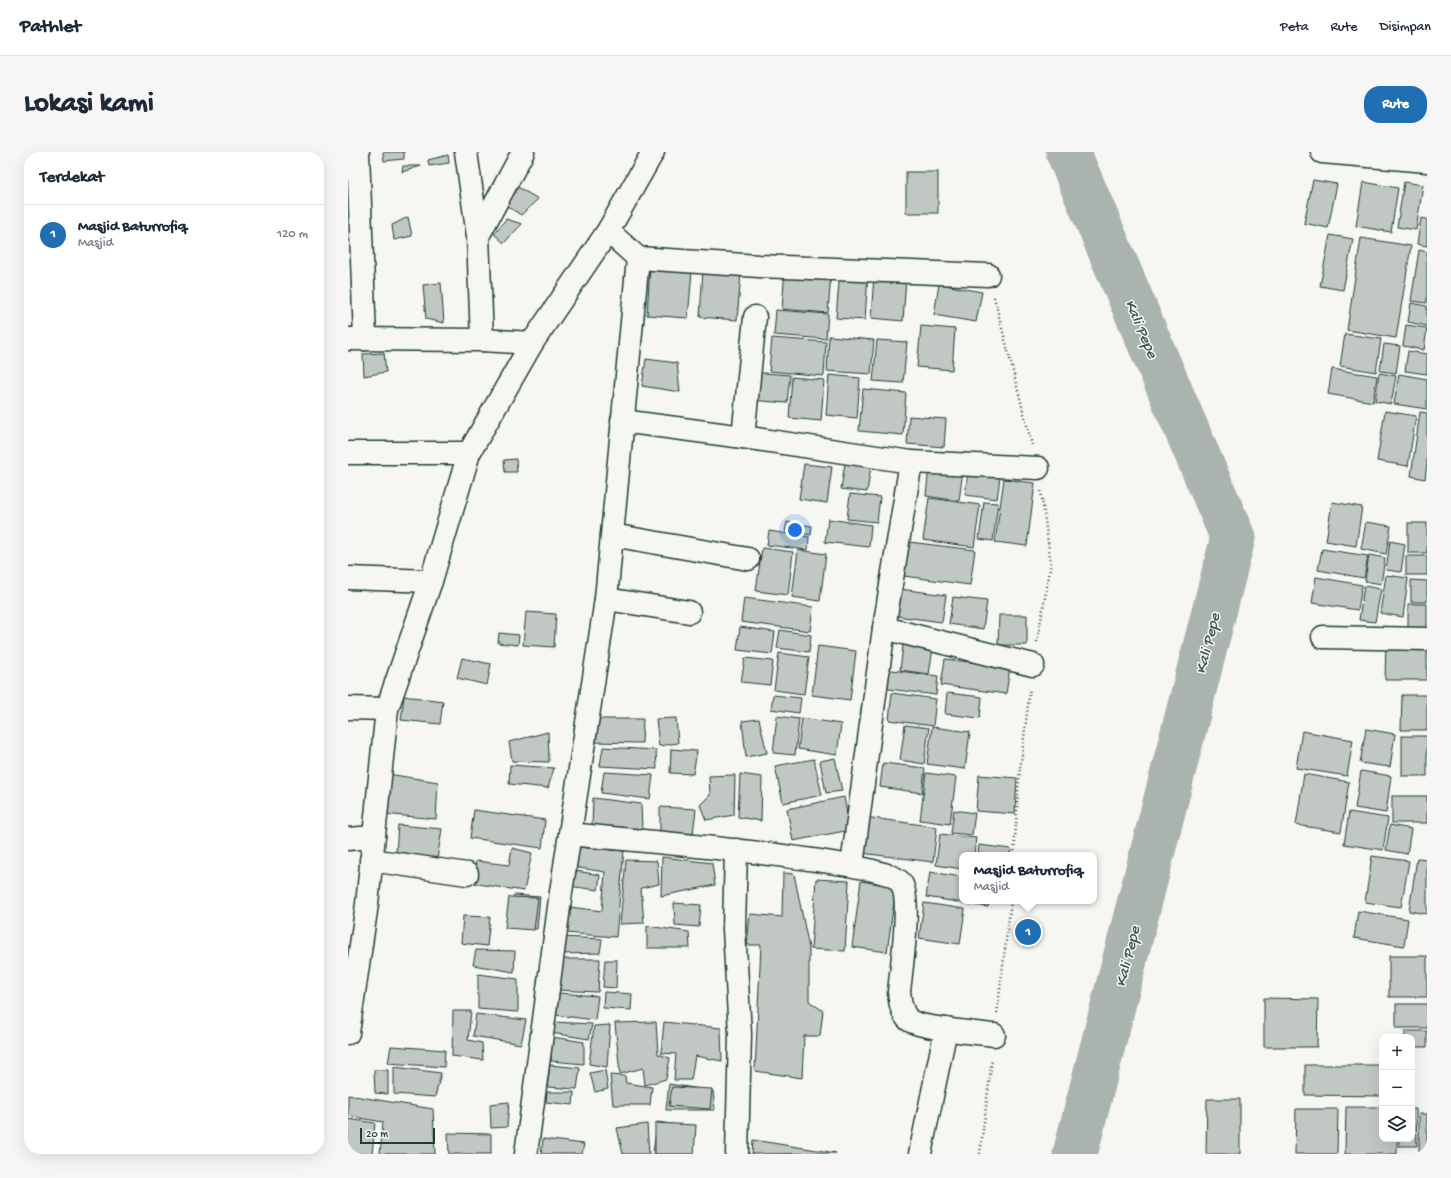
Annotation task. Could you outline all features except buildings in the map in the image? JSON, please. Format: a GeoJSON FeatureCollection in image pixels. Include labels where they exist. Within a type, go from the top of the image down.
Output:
{"type":"FeatureCollection","features":[{"type":"Feature","properties":{"kind":"street"},"geometry":{"type":"LineString","coordinates":[[358,152],[356,339],[482,340],[532,343]]}},
{"type":"Feature","properties":{"kind":"street"},"geometry":{"type":"LineString","coordinates":[[466,152],[478,236],[482,340]]}},
{"type":"Feature","properties":{"kind":"street"},"geometry":{"type":"LineString","coordinates":[[478,236],[523,152]]}},
{"type":"Feature","properties":{"kind":"street"},"geometry":{"type":"LineString","coordinates":[[348,1033],[367,904],[387,709],[431,580],[469,453],[532,343],[608,231],[653,152]]}},
{"type":"Feature","properties":{"kind":"street"},"geometry":{"type":"LineString","coordinates":[[1322,152],[1427,161]]}},
{"type":"Feature","properties":{"kind":"street"},"geometry":{"type":"LineString","coordinates":[[608,231],[638,258],[759,266],[988,275]]}},
{"type":"Feature","properties":{"kind":"street"},"geometry":{"type":"LineString","coordinates":[[526,1154],[561,892],[606,599],[638,258]]}},
{"type":"Feature","properties":{"kind":"street"},"geometry":{"type":"LineString","coordinates":[[743,437],[754,317]]}},
{"type":"Feature","properties":{"kind":"street"},"geometry":{"type":"LineString","coordinates":[[622,421],[911,462],[1038,468]]}},
{"type":"Feature","properties":{"kind":"street"},"geometry":{"type":"LineString","coordinates":[[348,454],[469,453]]}},
{"type":"Feature","properties":{"kind":"street"},"geometry":{"type":"LineString","coordinates":[[852,865],[884,628],[911,462]]}},
{"type":"Feature","properties":{"kind":"street"},"geometry":{"type":"LineString","coordinates":[[612,535],[748,559]]}},
{"type":"Feature","properties":{"kind":"street"},"geometry":{"type":"LineString","coordinates":[[348,578],[431,580]]}},
{"type":"Feature","properties":{"kind":"street"},"geometry":{"type":"LineString","coordinates":[[606,599],[689,612]]}},
{"type":"Feature","properties":{"kind":"street"},"geometry":{"type":"LineString","coordinates":[[884,628],[1033,665]]}},
{"type":"Feature","properties":{"kind":"street"},"geometry":{"type":"LineString","coordinates":[[1323,637],[1427,639]]}},
{"type":"Feature","properties":{"kind":"street"},"geometry":{"type":"LineString","coordinates":[[348,708],[387,709]]}},
{"type":"Feature","properties":{"kind":"street"},"geometry":{"type":"LineString","coordinates":[[570,834],[736,850],[852,865],[889,875],[898,879],[902,884],[906,901],[900,1003],[903,1013],[910,1021],[946,1029],[994,1035]]}},
{"type":"Feature","properties":{"kind":"street"},"geometry":{"type":"LineString","coordinates":[[348,839],[374,838]]}},
{"type":"Feature","properties":{"kind":"street"},"geometry":{"type":"LineString","coordinates":[[736,850],[734,929],[740,1034],[737,1154]]}},
{"type":"Feature","properties":{"kind":"street"},"geometry":{"type":"LineString","coordinates":[[371,860],[467,874]]}},
{"type":"Feature","properties":{"kind":"street"},"geometry":{"type":"LineString","coordinates":[[920,1154],[946,1029]]}},
{"type":"Feature","properties":{"kind":"path"},"geometry":{"type":"LineString","coordinates":[[988,275],[1038,468],[1051,564],[1033,665],[1019,779],[1014,852]]}},
{"type":"Feature","properties":{"kind":"waterway","name":"Kali Pepe"},"geometry":{"type":"LineString","coordinates":[[1068,152],[1233,538],[1075,1154]]}},
{"type":"Feature","properties":{"kind":"place","name":"Masjid Baturrofiq"},"geometry":{"type":"Point","coordinates":[1028,932]}}]}
